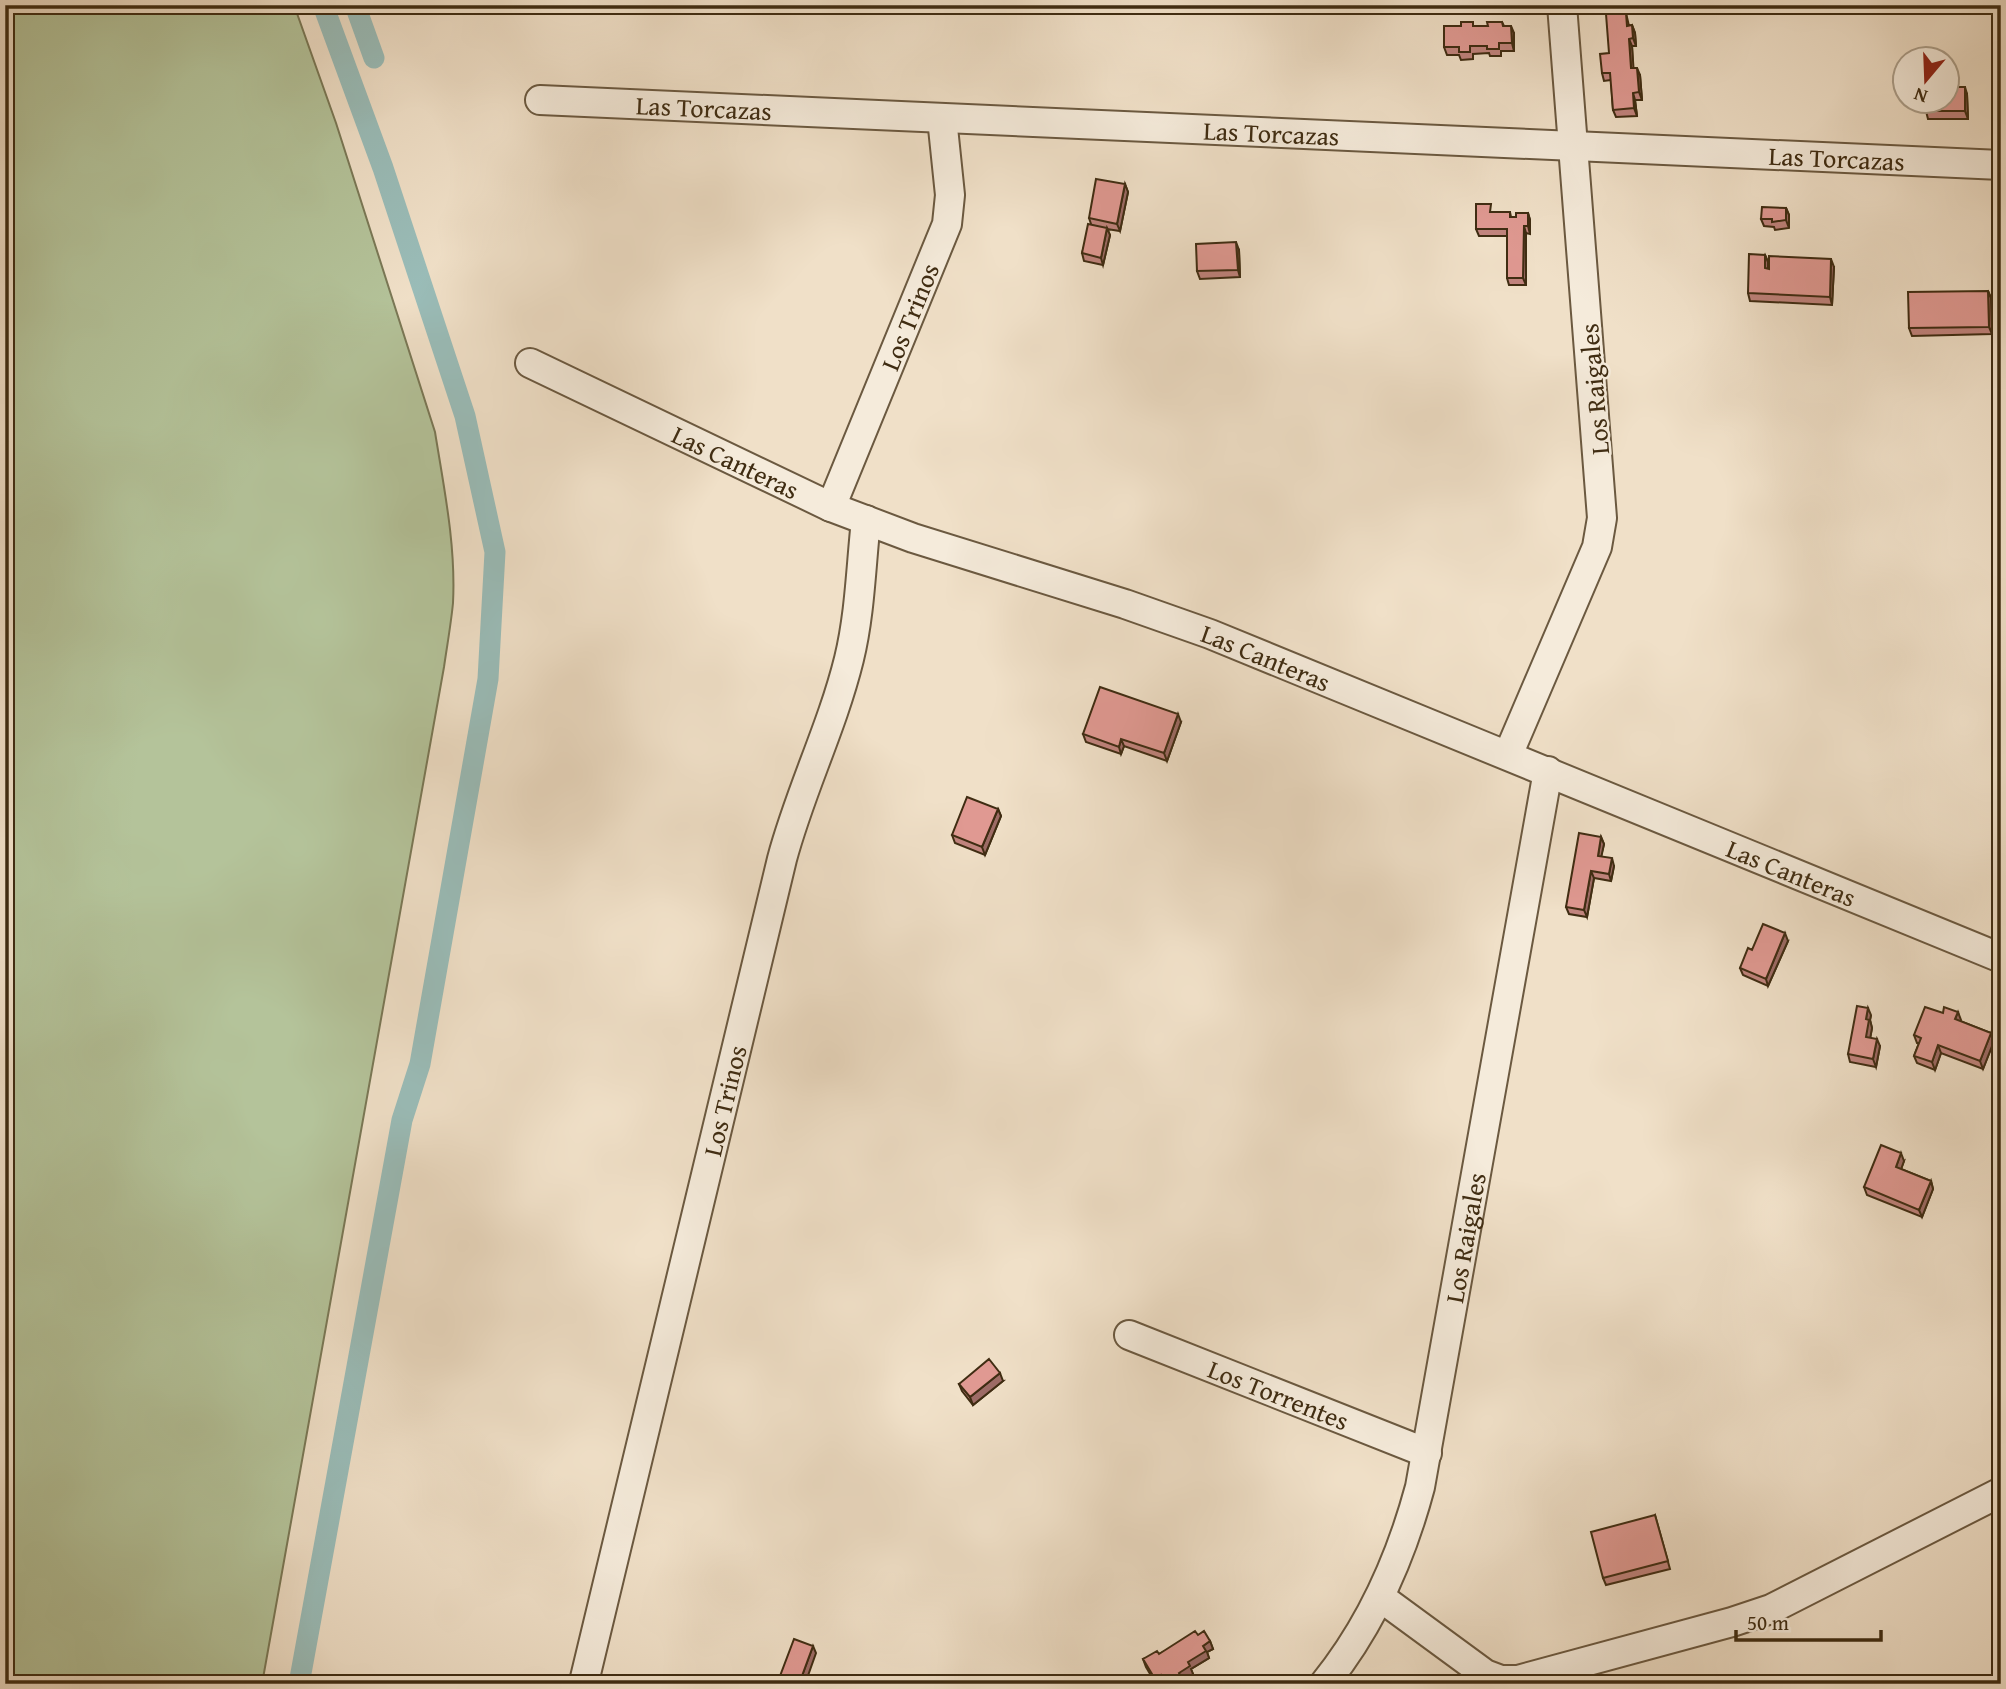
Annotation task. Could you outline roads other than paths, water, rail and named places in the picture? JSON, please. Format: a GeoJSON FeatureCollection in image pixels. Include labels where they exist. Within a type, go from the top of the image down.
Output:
{"type":"FeatureCollection","features":[{"type":"Feature","properties":{"kind":"street","name":"Los Raigales"},"geometry":{"type":"LineString","coordinates":[[1508,755],[1597,547],[1602,518],[1562,5]]}},
{"type":"Feature","properties":{"kind":"street","name":"Las Torcazas"},"geometry":{"type":"LineString","coordinates":[[540,100],[2001,165]]}},
{"type":"Feature","properties":{"kind":"street","name":"Los Trinos"},"geometry":{"type":"LineString","coordinates":[[831,507],[947,224],[950,195],[943,118]]}},
{"type":"Feature","properties":{"kind":"street","name":"Las Canteras"},"geometry":{"type":"LineString","coordinates":[[530,363],[831,507],[913,538],[1170,619],[2001,958]]}},
{"type":"Feature","properties":{"kind":"street","name":"Los Trinos"},"geometry":{"type":"LineString","coordinates":[[584,1682],[782,859],[851,652],[866,520]]}},
{"type":"Feature","properties":{"kind":"street","name":"Los Raigales"},"geometry":{"type":"LineString","coordinates":[[1324,1684],[1348,1653],[1380,1597],[1411,1520],[1427,1453],[1548,771]]}},
{"type":"Feature","properties":{"kind":"street","name":"Los Torrentes"},"geometry":{"type":"LineString","coordinates":[[1129,1335],[1427,1453]]}},
{"type":"Feature","properties":{"kind":"street"},"geometry":{"type":"LineString","coordinates":[[1380,1597],[1485,1674],[1501,1680],[1518,1680],[1772,1609],[2001,1492]]}},
{"type":"Feature","properties":{"kind":"waterway"},"geometry":{"type":"LineString","coordinates":[[299,1684],[402,1120],[420,1064],[488,679],[495,552],[465,416],[383,168],[323,5]]}},
{"type":"Feature","properties":{"kind":"waterway"},"geometry":{"type":"LineString","coordinates":[[355,5],[374,58]]}}]}
